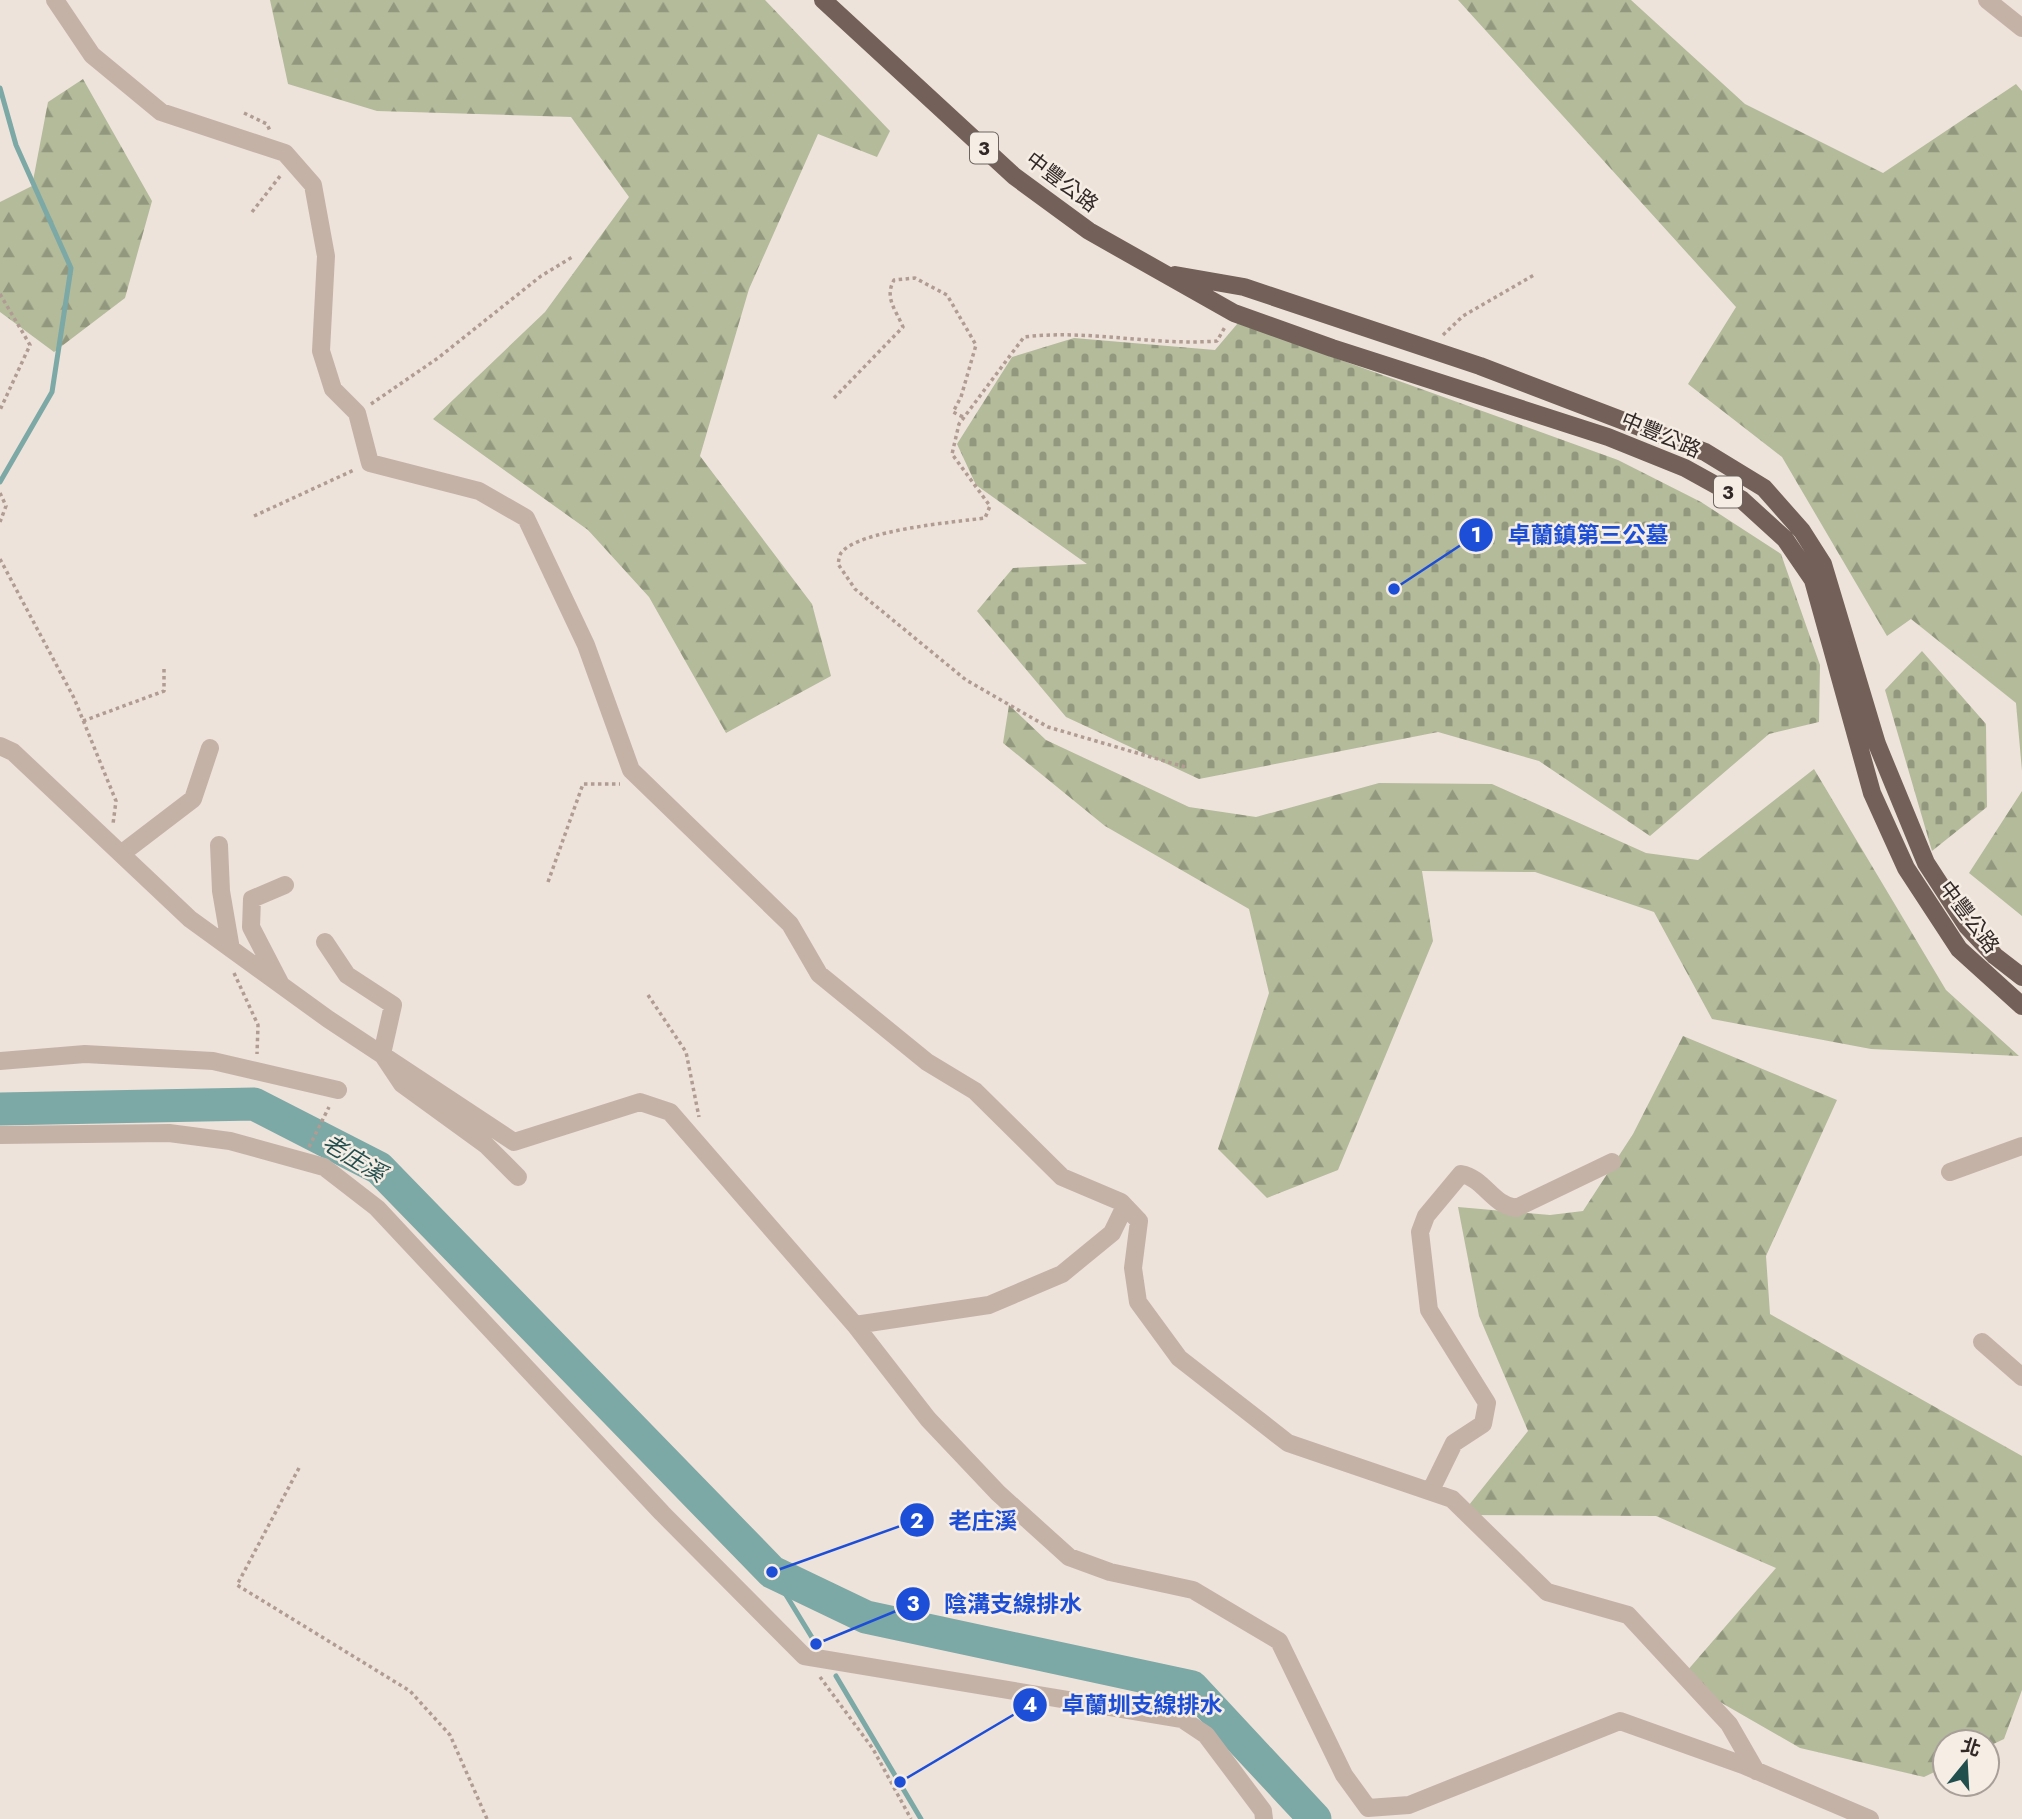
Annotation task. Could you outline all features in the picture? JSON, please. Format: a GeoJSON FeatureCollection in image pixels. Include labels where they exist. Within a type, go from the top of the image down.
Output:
{"type":"FeatureCollection","features":[{"type":"Feature","properties":{"kind":"main road","name":"中豐公路"},"geometry":{"type":"LineString","coordinates":[[823,0],[1014,176],[1089,231],[1234,313],[1332,348],[1608,436],[1685,468],[1741,499],[1785,540],[1813,580],[1872,793],[1906,868],[1959,948],[2022,1006]]}},
{"type":"Feature","properties":{"kind":"main road","name":"中豐公路"},"geometry":{"type":"LineString","coordinates":[[1162,273],[1244,287],[1429,348],[1705,452],[1764,488],[1802,531],[1823,564],[1877,744],[1926,863],[1967,926],[1995,956],[2022,977]]}},
{"type":"Feature","properties":{"kind":"street"},"geometry":{"type":"LineString","coordinates":[[55,0],[92,55],[161,113],[285,153],[313,185],[326,256],[321,351],[333,389],[358,413],[370,463],[479,491],[526,518],[586,645],[631,770],[790,924],[819,974],[927,1062],[975,1091],[1062,1177],[1121,1202],[1139,1221],[1133,1268],[1138,1302],[1179,1358],[1287,1443],[1452,1499],[1547,1592],[1628,1615],[1729,1724],[1756,1770]]}},
{"type":"Feature","properties":{"kind":"street"},"geometry":{"type":"LineString","coordinates":[[1987,0],[2022,28]]}},
{"type":"Feature","properties":{"kind":"street"},"geometry":{"type":"LineString","coordinates":[[0,746],[13,752],[190,919],[282,986],[514,1142],[640,1102],[670,1112],[855,1325],[928,1419],[998,1493],[1069,1557],[1110,1573],[1193,1590],[1279,1641],[1345,1775],[1368,1808],[1409,1805],[1620,1721],[1756,1770],[1870,1819]]}},
{"type":"Feature","properties":{"kind":"street"},"geometry":{"type":"LineString","coordinates":[[116,849],[193,799],[210,748]]}},
{"type":"Feature","properties":{"kind":"street"},"geometry":{"type":"LineString","coordinates":[[219,845],[224,944]]}},
{"type":"Feature","properties":{"kind":"street"},"geometry":{"type":"LineString","coordinates":[[282,986],[251,927],[252,899],[285,885]]}},
{"type":"Feature","properties":{"kind":"street"},"geometry":{"type":"LineString","coordinates":[[325,942],[347,975],[393,1005],[382,1054],[402,1084],[486,1145],[518,1177]]}},
{"type":"Feature","properties":{"kind":"street"},"geometry":{"type":"LineString","coordinates":[[0,1061],[85,1054],[213,1061],[338,1090]]}},
{"type":"Feature","properties":{"kind":"street"},"geometry":{"type":"LineString","coordinates":[[0,1135],[169,1133],[230,1141],[324,1167],[377,1208],[662,1513],[804,1656],[1182,1719],[1206,1735],[1263,1811],[1264,1819]]}},
{"type":"Feature","properties":{"kind":"street"},"geometry":{"type":"LineString","coordinates":[[1950,1172],[2022,1146]]}},
{"type":"Feature","properties":{"kind":"street"},"geometry":{"type":"LineString","coordinates":[[1431,1490],[1454,1443],[1483,1424],[1487,1403],[1429,1310],[1420,1232],[1426,1216],[1461,1174],[1471,1176],[1503,1206],[1516,1208],[1612,1162]]}},
{"type":"Feature","properties":{"kind":"street"},"geometry":{"type":"LineString","coordinates":[[855,1325],[989,1305],[1062,1274],[1112,1233],[1125,1206]]}},
{"type":"Feature","properties":{"kind":"street"},"geometry":{"type":"LineString","coordinates":[[1982,1342],[2022,1377]]}},
{"type":"Feature","properties":{"kind":"path"},"geometry":{"type":"LineString","coordinates":[[252,212],[292,160]]}},
{"type":"Feature","properties":{"kind":"path"},"geometry":{"type":"LineString","coordinates":[[358,413],[438,358],[541,276],[574,256]]}},
{"type":"Feature","properties":{"kind":"path"},"geometry":{"type":"LineString","coordinates":[[1429,348],[1463,316],[1534,275]]}},
{"type":"Feature","properties":{"kind":"path"},"geometry":{"type":"LineString","coordinates":[[834,398],[903,327],[889,300],[891,285],[894,281],[915,278],[947,295],[976,345],[961,397],[953,412],[965,418]]}},
{"type":"Feature","properties":{"kind":"path"},"geometry":{"type":"LineString","coordinates":[[0,294],[30,345],[0,410]]}},
{"type":"Feature","properties":{"kind":"path"},"geometry":{"type":"LineString","coordinates":[[1185,767],[1048,727],[966,680],[855,589],[838,564],[841,553],[855,543],[886,532],[985,518],[990,506],[952,454],[959,424],[1024,337],[1061,332],[1183,343],[1217,341],[1234,313]]}},
{"type":"Feature","properties":{"kind":"path"},"geometry":{"type":"LineString","coordinates":[[254,516],[370,463]]}},
{"type":"Feature","properties":{"kind":"path"},"geometry":{"type":"LineString","coordinates":[[0,493],[6,506],[0,522]]}},
{"type":"Feature","properties":{"kind":"path"},"geometry":{"type":"LineString","coordinates":[[0,559],[83,721],[116,801],[116,849]]}},
{"type":"Feature","properties":{"kind":"path"},"geometry":{"type":"LineString","coordinates":[[83,721],[164,691],[164,668]]}},
{"type":"Feature","properties":{"kind":"path"},"geometry":{"type":"LineString","coordinates":[[548,882],[583,784],[622,784],[641,778]]}},
{"type":"Feature","properties":{"kind":"path"},"geometry":{"type":"LineString","coordinates":[[224,944],[258,1025],[256,1070]]}},
{"type":"Feature","properties":{"kind":"path"},"geometry":{"type":"LineString","coordinates":[[648,995],[686,1052],[706,1154]]}},
{"type":"Feature","properties":{"kind":"path"},"geometry":{"type":"LineString","coordinates":[[302,1161],[338,1090]]}},
{"type":"Feature","properties":{"kind":"path"},"geometry":{"type":"LineString","coordinates":[[299,1468],[237,1585],[410,1691],[450,1735],[488,1819]]}},
{"type":"Feature","properties":{"kind":"path"},"geometry":{"type":"LineString","coordinates":[[804,1656],[873,1749],[911,1819]]}},
{"type":"Feature","properties":{"kind":"green space"},"geometry":{"type":"Polygon","coordinates":[[[270,0],[765,0],[890,131],[877,157],[818,134],[749,289],[700,456],[812,604],[831,676],[726,733],[649,597],[588,530],[433,419],[545,312],[629,197],[571,117],[377,111],[288,84],[270,0]]]}},
{"type":"Feature","properties":{"kind":"green space"},"geometry":{"type":"Polygon","coordinates":[[[1458,0],[1631,0],[1745,104],[1883,173],[2016,84],[2022,91],[2022,771],[2016,703],[1911,619],[1887,636],[1782,457],[1688,384],[1736,307],[1458,0]]]}},
{"type":"Feature","properties":{"kind":"green space"},"geometry":{"type":"Polygon","coordinates":[[[83,79],[152,201],[125,298],[54,352],[0,312],[0,202],[32,186],[48,102],[83,79]]]}},
{"type":"Feature","properties":{"kind":"green space"},"geometry":{"type":"Polygon","coordinates":[[[1238,323],[1618,460],[1701,502],[1781,554],[1820,665],[1819,722],[1769,734],[1650,836],[1539,761],[1438,732],[1199,779],[1066,717],[977,611],[1013,568],[1087,564],[976,485],[957,444],[1012,357],[1074,338],[1215,350],[1238,323]]]}},
{"type":"Feature","properties":{"kind":"green space"},"geometry":{"type":"Polygon","coordinates":[[[1922,651],[1986,724],[1987,807],[1932,851],[1885,690],[1922,651]]]}},
{"type":"Feature","properties":{"kind":"green space"},"geometry":{"type":"Polygon","coordinates":[[[1009,705],[1046,740],[1189,807],[1256,817],[1379,783],[1492,784],[1646,853],[1698,860],[1814,769],[1946,990],[2019,1056],[1871,1049],[1712,1019],[1654,912],[1535,872],[1422,871],[1433,941],[1338,1170],[1267,1198],[1218,1149],[1269,993],[1249,909],[1105,826],[1003,743],[1009,705]]]}},
{"type":"Feature","properties":{"kind":"green space"},"geometry":{"type":"Polygon","coordinates":[[[2022,791],[2022,916],[1969,873],[2022,791]]]}},
{"type":"Feature","properties":{"kind":"green space"},"geometry":{"type":"Polygon","coordinates":[[[1683,1036],[1837,1100],[1766,1256],[1770,1314],[2022,1456],[2022,1690],[2004,1739],[2001,1740],[2001,1728],[1931,1728],[1931,1774],[1924,1777],[1800,1748],[1680,1679],[1776,1568],[1656,1516],[1461,1515],[1528,1431],[1479,1316],[1458,1207],[1550,1215],[1583,1211],[1633,1134],[1683,1036]]]}},
{"type":"Feature","properties":{"kind":"waterway"},"geometry":{"type":"LineString","coordinates":[[0,88],[16,145],[71,268],[52,392],[0,482]]}},
{"type":"Feature","properties":{"kind":"waterway","name":"老庄溪"},"geometry":{"type":"LineString","coordinates":[[0,1109],[254,1104],[379,1168],[772,1572],[866,1617],[1192,1687],[1315,1819]]}},
{"type":"Feature","properties":{"kind":"waterway"},"geometry":{"type":"LineString","coordinates":[[772,1572],[816,1644]]}},
{"type":"Feature","properties":{"kind":"waterway"},"geometry":{"type":"LineString","coordinates":[[836,1676],[921,1819]]}},
{"type":"Feature","properties":{"kind":"place","name":"卓蘭鎮第三公墓"},"geometry":{"type":"Point","coordinates":[1394,589]}},
{"type":"Feature","properties":{"kind":"place","name":"老庄溪"},"geometry":{"type":"Point","coordinates":[772,1572]}},
{"type":"Feature","properties":{"kind":"place","name":"陰溝支線排水"},"geometry":{"type":"Point","coordinates":[816,1644]}},
{"type":"Feature","properties":{"kind":"place","name":"卓蘭圳支線排水"},"geometry":{"type":"Point","coordinates":[900,1782]}}]}
